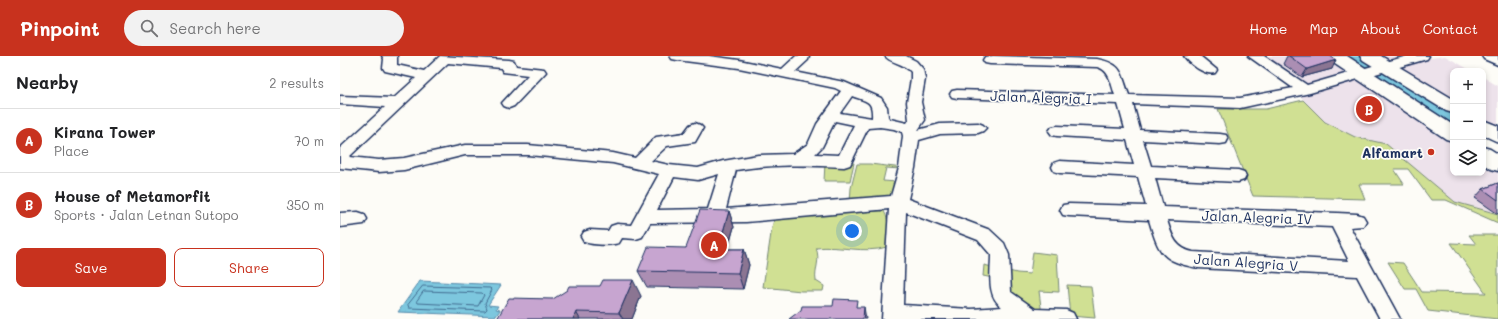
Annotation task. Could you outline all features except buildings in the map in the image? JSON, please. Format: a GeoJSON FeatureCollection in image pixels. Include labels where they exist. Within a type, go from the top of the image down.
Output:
{"type":"FeatureCollection","features":[{"type":"Feature","properties":{"kind":"main road"},"geometry":{"type":"LineString","coordinates":[[1335,56],[1373,67],[1450,106]]}},
{"type":"Feature","properties":{"kind":"main road"},"geometry":{"type":"LineString","coordinates":[[1373,67],[1450,131]]}},
{"type":"Feature","properties":{"kind":"main road"},"geometry":{"type":"LineString","coordinates":[[1486,128],[1498,135]]}},
{"type":"Feature","properties":{"kind":"main road"},"geometry":{"type":"LineString","coordinates":[[1486,156],[1498,164]]}},
{"type":"Feature","properties":{"kind":"street"},"geometry":{"type":"LineString","coordinates":[[389,56],[391,57],[390,68],[427,76]]}},
{"type":"Feature","properties":{"kind":"street"},"geometry":{"type":"LineString","coordinates":[[677,56],[739,64],[819,80],[871,98],[878,103],[880,107],[880,118],[885,123]]}},
{"type":"Feature","properties":{"kind":"street"},"geometry":{"type":"LineString","coordinates":[[892,56],[900,58],[911,65],[917,70],[918,75],[914,100],[914,110],[917,118],[910,133],[907,167],[898,202],[892,316],[1029,317],[1066,319]]}},
{"type":"Feature","properties":{"kind":"street"},"geometry":{"type":"LineString","coordinates":[[1191,56],[1210,70]]}},
{"type":"Feature","properties":{"kind":"street"},"geometry":{"type":"LineString","coordinates":[[1255,56],[1305,90]]}},
{"type":"Feature","properties":{"kind":"street","name":"Jalan Alegria I"},"geometry":{"type":"LineString","coordinates":[[958,94],[1240,103],[1305,90],[1373,67],[1422,56]]}},
{"type":"Feature","properties":{"kind":"street"},"geometry":{"type":"LineString","coordinates":[[1489,56],[1498,61]]}},
{"type":"Feature","properties":{"kind":"street"},"geometry":{"type":"LineString","coordinates":[[785,74],[803,57]]}},
{"type":"Feature","properties":{"kind":"street"},"geometry":{"type":"LineString","coordinates":[[340,156],[446,58],[514,60]]}},
{"type":"Feature","properties":{"kind":"street"},"geometry":{"type":"LineString","coordinates":[[509,103],[539,72],[508,69],[514,60]]}},
{"type":"Feature","properties":{"kind":"street","name":"Jalan Alegria V"},"geometry":{"type":"LineString","coordinates":[[990,60],[1097,63],[1107,65],[1113,70],[1124,100],[1165,243],[1169,250],[1176,255],[1198,261],[1364,269]]}},
{"type":"Feature","properties":{"kind":"street"},"geometry":{"type":"LineString","coordinates":[[798,159],[814,148],[830,116],[849,90]]}},
{"type":"Feature","properties":{"kind":"street"},"geometry":{"type":"LineString","coordinates":[[340,100],[398,103]]}},
{"type":"Feature","properties":{"kind":"street"},"geometry":{"type":"LineString","coordinates":[[830,116],[900,126],[910,133],[940,129],[978,128]]}},
{"type":"Feature","properties":{"kind":"street"},"geometry":{"type":"LineString","coordinates":[[340,162],[390,166],[453,152],[476,149],[528,150],[586,154],[669,171],[698,174],[758,161],[798,159],[844,161],[862,125],[868,122]]}},
{"type":"Feature","properties":{"kind":"street"},"geometry":{"type":"LineString","coordinates":[[639,164],[662,141],[689,138],[695,128]]}},
{"type":"Feature","properties":{"kind":"street"},"geometry":{"type":"LineString","coordinates":[[1057,131],[1220,139]]}},
{"type":"Feature","properties":{"kind":"street"},"geometry":{"type":"LineString","coordinates":[[715,216],[729,167]]}},
{"type":"Feature","properties":{"kind":"street"},"geometry":{"type":"LineString","coordinates":[[1060,167],[1238,176]]}},
{"type":"Feature","properties":{"kind":"street"},"geometry":{"type":"LineString","coordinates":[[592,233],[613,238],[617,231],[636,232],[669,171]]}},
{"type":"Feature","properties":{"kind":"street"},"geometry":{"type":"LineString","coordinates":[[645,217],[746,215],[898,202],[964,229],[984,235],[997,248],[1000,255],[1001,294],[1008,302],[1026,311],[1029,317]]}},
{"type":"Feature","properties":{"kind":"street","name":"Jalan Alegria IV"},"geometry":{"type":"LineString","coordinates":[[1069,210],[1357,221]]}},
{"type":"Feature","properties":{"kind":"street"},"geometry":{"type":"LineString","coordinates":[[340,220],[358,220]]}},
{"type":"Feature","properties":{"kind":"street"},"geometry":{"type":"LineString","coordinates":[[1337,220],[1390,319]]}},
{"type":"Feature","properties":{"kind":"shaded area"},"geometry":{"type":"Polygon","coordinates":[[[1262,56],[1329,56],[1450,136],[1450,176],[1486,176],[1486,160],[1498,168],[1498,214],[1455,202],[1386,145],[1355,137],[1325,122],[1302,98],[1300,90],[1262,56]]]}},
{"type":"Feature","properties":{"kind":"shaded area"},"geometry":{"type":"Polygon","coordinates":[[[1378,56],[1428,56],[1431,58],[1445,56],[1467,68],[1450,68],[1450,99],[1378,56]]]}},
{"type":"Feature","properties":{"kind":"shaded area"},"geometry":{"type":"Polygon","coordinates":[[[1486,79],[1498,86],[1498,128],[1486,121],[1486,79]]]}},
{"type":"Feature","properties":{"kind":"green space"},"geometry":{"type":"Polygon","coordinates":[[[1303,100],[1325,122],[1355,137],[1386,144],[1455,202],[1498,214],[1498,223],[1446,200],[1431,200],[1408,169],[1394,169],[1404,184],[1359,184],[1365,199],[1253,196],[1218,109],[1266,109],[1303,100]]]}},
{"type":"Feature","properties":{"kind":"green space"},"geometry":{"type":"Polygon","coordinates":[[[825,163],[854,163],[850,181],[824,181],[825,163]]]}},
{"type":"Feature","properties":{"kind":"green space"},"geometry":{"type":"Polygon","coordinates":[[[857,164],[903,168],[895,199],[850,202],[851,188],[857,164]],[[886,168],[883,181],[897,182],[900,169],[886,168]]]}},
{"type":"Feature","properties":{"kind":"green space"},"geometry":{"type":"Polygon","coordinates":[[[857,211],[884,211],[888,224],[887,247],[870,250],[825,247],[816,248],[818,261],[816,281],[824,286],[823,291],[801,291],[763,287],[772,227],[774,220],[778,216],[857,211]]]}},
{"type":"Feature","properties":{"kind":"green space"},"geometry":{"type":"Polygon","coordinates":[[[1469,235],[1498,235],[1498,319],[1428,311],[1416,289],[1405,289],[1388,262],[1403,263],[1422,292],[1486,293],[1451,243],[1476,244],[1469,235]]]}},
{"type":"Feature","properties":{"kind":"green space"},"geometry":{"type":"Polygon","coordinates":[[[1033,252],[1057,255],[1059,292],[1039,291],[1042,315],[1005,313],[1003,280],[983,276],[984,265],[1017,273],[1030,274],[1033,252]]]}},
{"type":"Feature","properties":{"kind":"green space"},"geometry":{"type":"Polygon","coordinates":[[[1067,285],[1091,286],[1095,318],[1070,316],[1067,285]]]}},
{"type":"Feature","properties":{"kind":"water"},"geometry":{"type":"Polygon","coordinates":[[[1387,76],[1450,115],[1450,123],[1379,77],[1387,76]]]}},
{"type":"Feature","properties":{"kind":"water"},"geometry":{"type":"Polygon","coordinates":[[[420,281],[501,285],[488,305],[498,306],[496,309],[500,310],[496,316],[398,312],[420,281]]]}},
{"type":"Feature","properties":{"kind":"waterway"},"geometry":{"type":"LineString","coordinates":[[1348,56],[1450,120]]}},
{"type":"Feature","properties":{"kind":"place","name":"House of Metamorfit"},"geometry":{"type":"Point","coordinates":[1369,109]}},
{"type":"Feature","properties":{"kind":"place","name":"Alfamart"},"geometry":{"type":"Point","coordinates":[1431,152]}},
{"type":"Feature","properties":{"kind":"place","name":"Kirana Tower"},"geometry":{"type":"Point","coordinates":[714,245]}}]}
